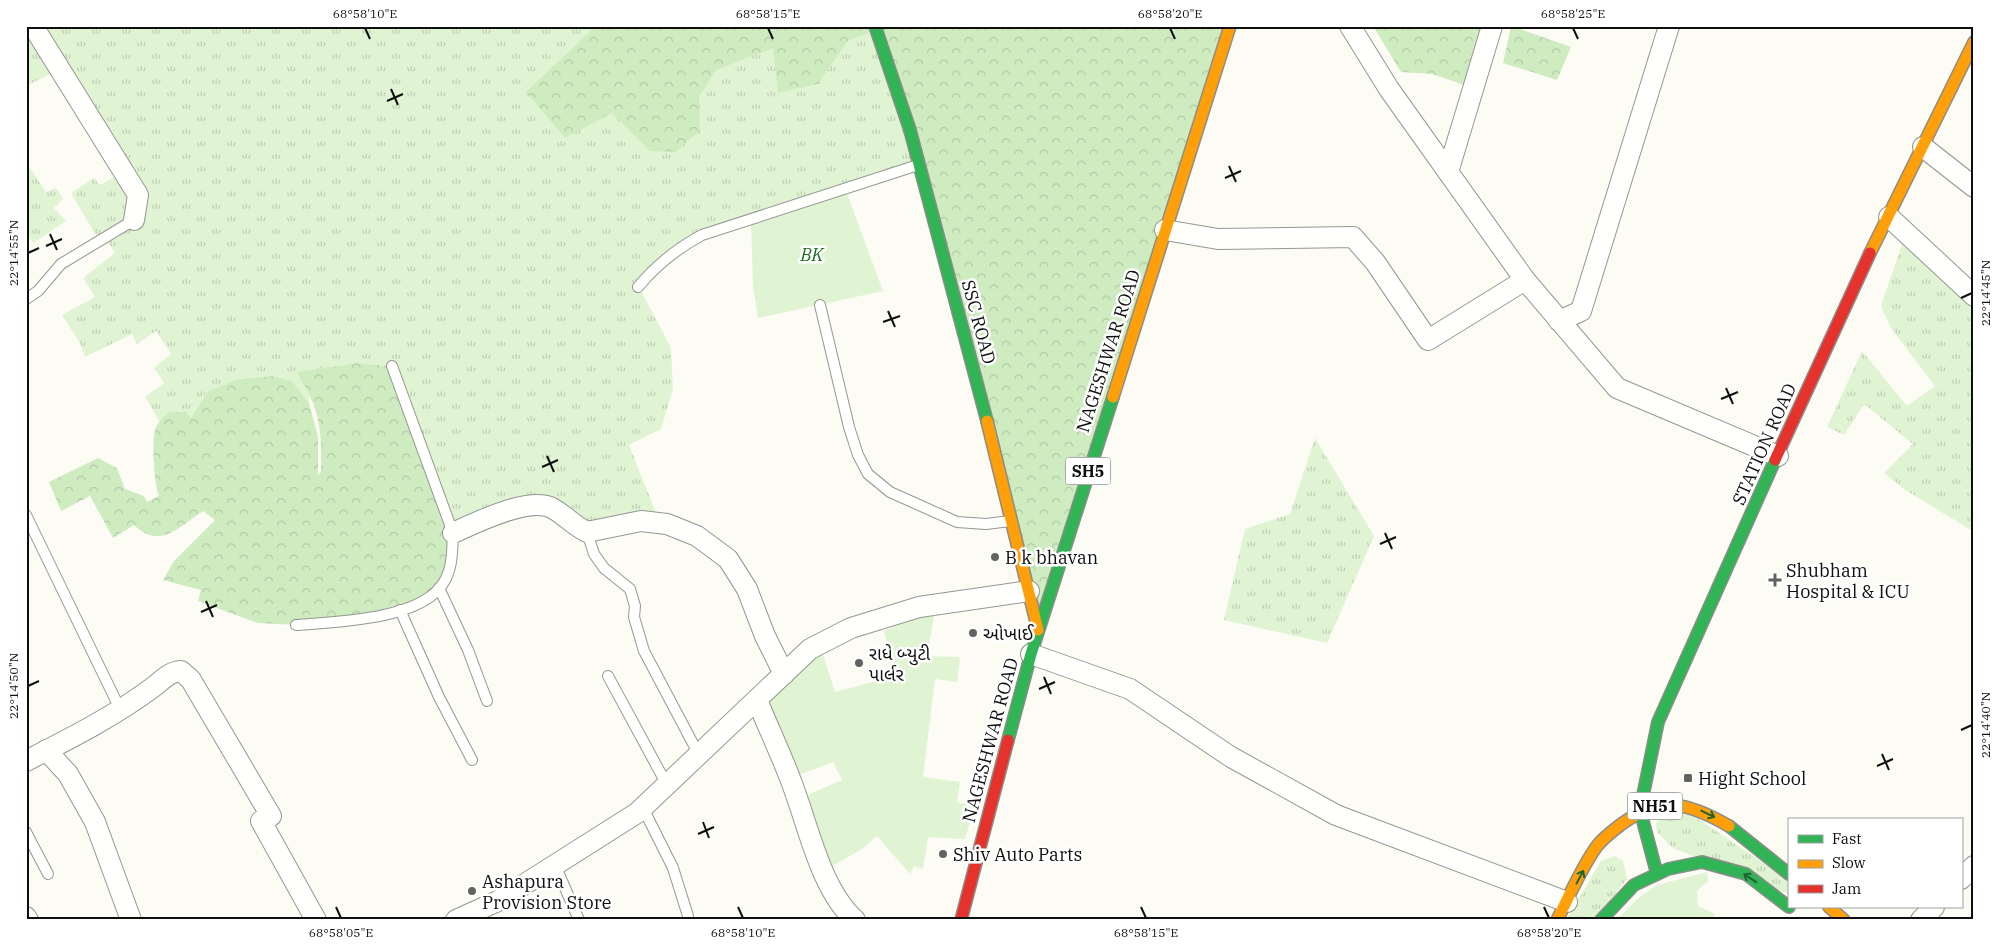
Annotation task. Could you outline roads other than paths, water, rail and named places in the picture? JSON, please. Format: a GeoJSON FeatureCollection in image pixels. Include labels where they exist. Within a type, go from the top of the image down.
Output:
{"type":"FeatureCollection","features":[{"type":"Feature","properties":{"kind":"main road","name":"SSC ROAD"},"geometry":{"type":"LineString","coordinates":[[875,26],[919,164],[1012,521],[1038,630]]}},
{"type":"Feature","properties":{"kind":"main road","name":"NAGESHWAR ROAD"},"geometry":{"type":"LineString","coordinates":[[962,920],[1038,630],[1230,26]]}},
{"type":"Feature","properties":{"kind":"main road","name":"STATION ROAD"},"geometry":{"type":"LineString","coordinates":[[1657,874],[1640,810],[1658,722],[1888,217],[1922,147],[1968,71],[1974,42]]}},
{"type":"Feature","properties":{"kind":"main road","name":"NH51"},"geometry":{"type":"LineString","coordinates":[[1557,920],[1597,846],[1628,816],[1640,810],[1673,803],[1690,806],[1737,830],[1788,873]]}},
{"type":"Feature","properties":{"kind":"main road"},"geometry":{"type":"LineString","coordinates":[[1608,918],[1634,886],[1668,869],[1702,862],[1746,874],[1788,906]]}},
{"type":"Feature","properties":{"kind":"main road"},"geometry":{"type":"LineString","coordinates":[[1790,908],[1800,916]]}},
{"type":"Feature","properties":{"kind":"main road"},"geometry":{"type":"LineString","coordinates":[[1830,908],[1844,920]]}},
{"type":"Feature","properties":{"kind":"street"},"geometry":{"type":"LineString","coordinates":[[33,26],[138,195],[134,220]]}},
{"type":"Feature","properties":{"kind":"street"},"geometry":{"type":"LineString","coordinates":[[1350,26],[1389,89],[1525,280],[1617,388],[1778,456]]}},
{"type":"Feature","properties":{"kind":"street"},"geometry":{"type":"LineString","coordinates":[[1448,172],[1492,26]]}},
{"type":"Feature","properties":{"kind":"street"},"geometry":{"type":"LineString","coordinates":[[1559,321],[1581,311],[1670,26]]}},
{"type":"Feature","properties":{"kind":"street"},"geometry":{"type":"LineString","coordinates":[[1922,147],[1974,187]]}},
{"type":"Feature","properties":{"kind":"street"},"geometry":{"type":"LineString","coordinates":[[1888,217],[1974,296]]}},
{"type":"Feature","properties":{"kind":"street"},"geometry":{"type":"LineString","coordinates":[[1165,230],[1218,239],[1353,237],[1375,262],[1428,340],[1525,280]]}},
{"type":"Feature","properties":{"kind":"street"},"geometry":{"type":"LineString","coordinates":[[452,533],[496,514],[532,505],[550,507],[587,532],[641,521],[667,524],[697,536],[728,559],[742,581],[765,636],[784,674]]}},
{"type":"Feature","properties":{"kind":"street"},"geometry":{"type":"LineString","coordinates":[[456,920],[498,901],[643,808],[810,649],[851,628],[919,607],[1029,591]]}},
{"type":"Feature","properties":{"kind":"street"},"geometry":{"type":"LineString","coordinates":[[1031,654],[1130,689],[1231,757],[1336,815],[1567,902]]}},
{"type":"Feature","properties":{"kind":"street"},"geometry":{"type":"LineString","coordinates":[[26,761],[120,709],[153,688],[171,672],[181,671],[191,680],[271,816],[261,821],[316,920]]}},
{"type":"Feature","properties":{"kind":"street"},"geometry":{"type":"LineString","coordinates":[[757,700],[791,781],[827,880],[843,910],[855,920]]}},
{"type":"Feature","properties":{"kind":"street"},"geometry":{"type":"LineString","coordinates":[[46,750],[68,774],[95,822],[131,920]]}},
{"type":"Feature","properties":{"kind":"street"},"geometry":{"type":"LineString","coordinates":[[1962,878],[1974,866]]}},
{"type":"Feature","properties":{"kind":"street"},"geometry":{"type":"LineString","coordinates":[[1921,920],[1933,908]]}},
{"type":"Feature","properties":{"kind":"lane"},"geometry":{"type":"LineString","coordinates":[[638,287],[660,262],[679,247],[702,235],[919,164]]}},
{"type":"Feature","properties":{"kind":"lane"},"geometry":{"type":"LineString","coordinates":[[26,299],[38,291],[61,264],[134,220]]}},
{"type":"Feature","properties":{"kind":"lane"},"geometry":{"type":"LineString","coordinates":[[820,305],[849,427],[858,455],[868,474],[890,492],[957,522],[986,524],[1012,521]]}},
{"type":"Feature","properties":{"kind":"lane"},"geometry":{"type":"LineString","coordinates":[[296,625],[362,621],[400,610],[430,598],[444,582],[452,559],[452,533],[392,366]]}},
{"type":"Feature","properties":{"kind":"lane"},"geometry":{"type":"LineString","coordinates":[[26,515],[120,709]]}},
{"type":"Feature","properties":{"kind":"lane"},"geometry":{"type":"LineString","coordinates":[[587,532],[594,554],[604,568],[630,589],[636,606],[634,617],[644,651],[699,755]]}},
{"type":"Feature","properties":{"kind":"lane"},"geometry":{"type":"LineString","coordinates":[[438,588],[468,650],[487,701]]}},
{"type":"Feature","properties":{"kind":"lane"},"geometry":{"type":"LineString","coordinates":[[400,610],[439,697],[472,760]]}},
{"type":"Feature","properties":{"kind":"lane"},"geometry":{"type":"LineString","coordinates":[[608,676],[668,785]]}},
{"type":"Feature","properties":{"kind":"lane"},"geometry":{"type":"LineString","coordinates":[[643,808],[673,868],[688,916]]}},
{"type":"Feature","properties":{"kind":"lane"},"geometry":{"type":"LineString","coordinates":[[26,832],[48,874]]}},
{"type":"Feature","properties":{"kind":"lane"},"geometry":{"type":"LineString","coordinates":[[555,865],[579,920]]}},
{"type":"Feature","properties":{"kind":"place","name":"B k bhavan"},"geometry":{"type":"Point","coordinates":[995,557]}},
{"type":"Feature","properties":{"kind":"place","name":"Shubham Hospital & ICU"},"geometry":{"type":"Point","coordinates":[1775,580]}},
{"type":"Feature","properties":{"kind":"place","name":"ઓખાઈ"},"geometry":{"type":"Point","coordinates":[973,633]}},
{"type":"Feature","properties":{"kind":"place","name":"રાધે બ્યુટી પાર્લર"},"geometry":{"type":"Point","coordinates":[859,663]}},
{"type":"Feature","properties":{"kind":"place","name":"Hight School"},"geometry":{"type":"Point","coordinates":[1688,778]}},
{"type":"Feature","properties":{"kind":"place","name":"Shiv Auto Parts"},"geometry":{"type":"Point","coordinates":[943,854]}},
{"type":"Feature","properties":{"kind":"place","name":"Ashapura Provision Store"},"geometry":{"type":"Point","coordinates":[472,891]}},
{"type":"Feature","properties":{"kind":"park label","name":"BK"},"geometry":{"type":"Point","coordinates":[812,254]}}]}
